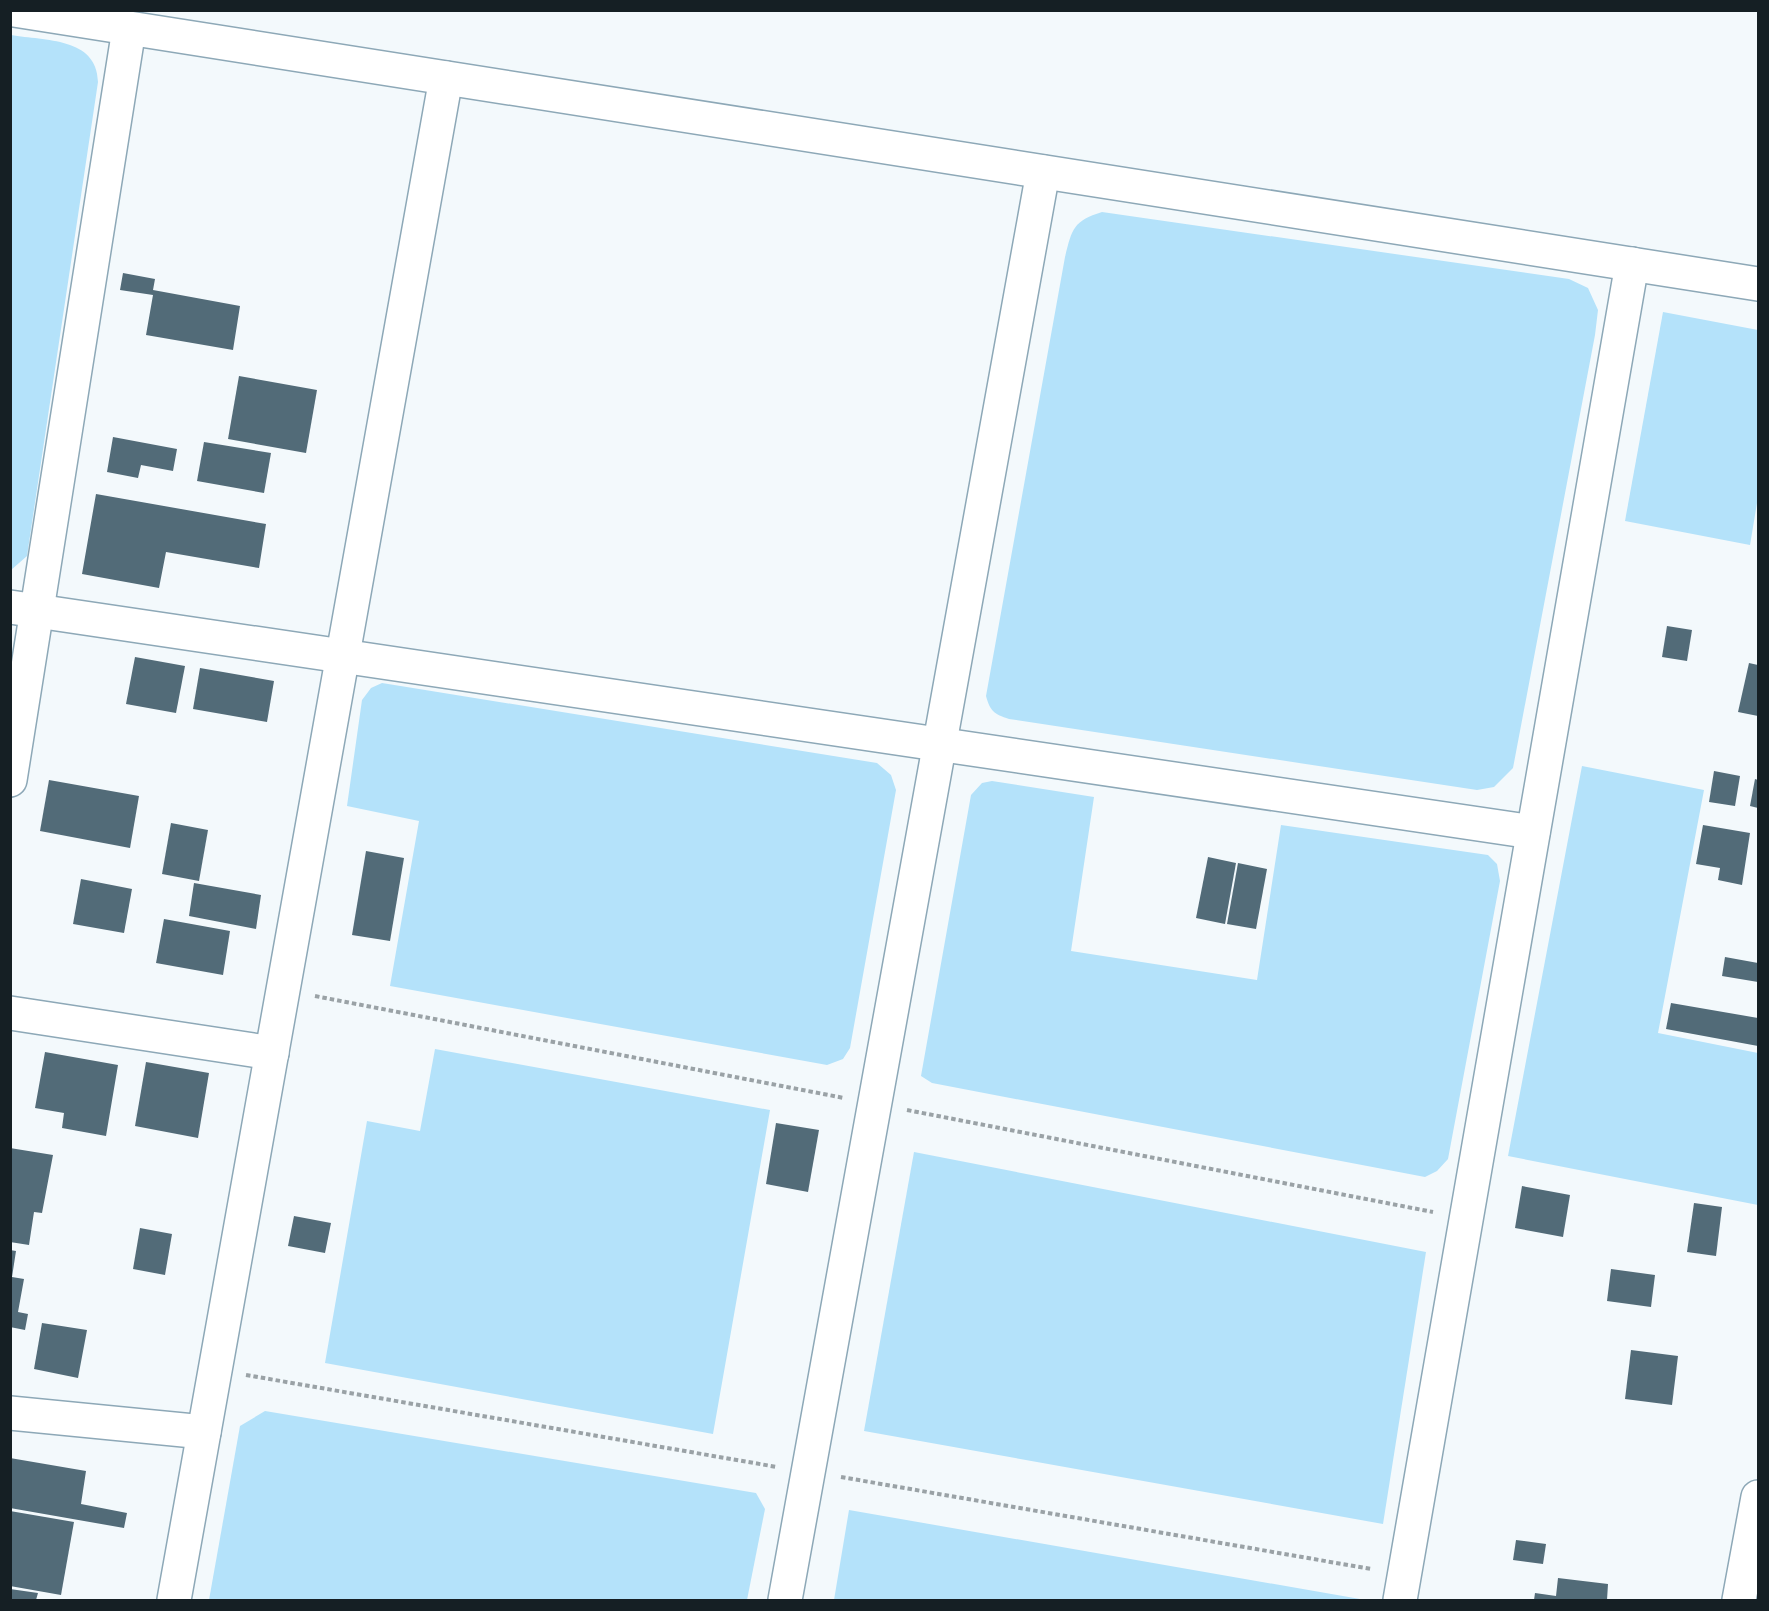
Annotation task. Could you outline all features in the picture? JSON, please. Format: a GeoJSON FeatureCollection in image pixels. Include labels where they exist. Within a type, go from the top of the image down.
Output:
{"type":"FeatureCollection","features":[{"type":"Feature","properties":{"kind":"street"},"geometry":{"type":"LineString","coordinates":[[14,10],[1758,284]]}},
{"type":"Feature","properties":{"kind":"street"},"geometry":{"type":"LineString","coordinates":[[10,780],[24,609],[129,28]]}},
{"type":"Feature","properties":{"kind":"street"},"geometry":{"type":"LineString","coordinates":[[174,1600],[446,78]]}},
{"type":"Feature","properties":{"kind":"street"},"geometry":{"type":"LineString","coordinates":[[785,1600],[1043,172]]}},
{"type":"Feature","properties":{"kind":"street"},"geometry":{"type":"LineString","coordinates":[[1400,1600],[1632,264]]}},
{"type":"Feature","properties":{"kind":"street"},"geometry":{"type":"LineString","coordinates":[[24,609],[1533,832]]}},
{"type":"Feature","properties":{"kind":"street"},"geometry":{"type":"LineString","coordinates":[[10,1013],[272,1053]]}},
{"type":"Feature","properties":{"kind":"street"},"geometry":{"type":"LineString","coordinates":[[10,1413],[204,1432]]}},
{"type":"Feature","properties":{"kind":"street"},"geometry":{"type":"LineString","coordinates":[[1740,1600],[1758,1497]]}},
{"type":"Feature","properties":{"kind":"shaded area"},"geometry":{"type":"Polygon","coordinates":[[[11,35],[53,41],[79,49],[89,57],[95,67],[98,82],[27,556],[11,570],[11,35]]]}},
{"type":"Feature","properties":{"kind":"shaded area"},"geometry":{"type":"Polygon","coordinates":[[[1102,212],[1569,279],[1588,288],[1598,310],[1595,335],[1513,768],[1494,787],[1477,790],[1009,719],[991,709],[986,696],[1065,257],[1075,227],[1092,215],[1102,212]]]}},
{"type":"Feature","properties":{"kind":"shaded area"},"geometry":{"type":"Polygon","coordinates":[[[1663,312],[1758,330],[1758,497],[1750,545],[1625,521],[1663,312]]]}},
{"type":"Feature","properties":{"kind":"shaded area"},"geometry":{"type":"Polygon","coordinates":[[[382,683],[877,763],[891,775],[896,790],[850,1048],[843,1059],[827,1065],[390,986],[419,821],[347,806],[362,700],[371,688],[382,683]]]}},
{"type":"Feature","properties":{"kind":"shaded area"},"geometry":{"type":"Polygon","coordinates":[[[1582,766],[1704,790],[1658,1033],[1758,1053],[1758,1205],[1508,1156],[1582,766]]]}},
{"type":"Feature","properties":{"kind":"shaded area"},"geometry":{"type":"Polygon","coordinates":[[[992,781],[1094,797],[1071,951],[1257,980],[1281,825],[1488,855],[1497,864],[1500,881],[1448,1159],[1437,1171],[1425,1177],[932,1083],[921,1076],[971,795],[982,783],[992,781]]]}},
{"type":"Feature","properties":{"kind":"shaded area"},"geometry":{"type":"Polygon","coordinates":[[[435,1049],[770,1110],[713,1434],[325,1363],[367,1121],[420,1131],[435,1049]]]}},
{"type":"Feature","properties":{"kind":"shaded area"},"geometry":{"type":"Polygon","coordinates":[[[914,1152],[1426,1252],[1383,1524],[864,1431],[914,1152]]]}},
{"type":"Feature","properties":{"kind":"shaded area"},"geometry":{"type":"Polygon","coordinates":[[[265,1411],[756,1493],[765,1509],[747,1600],[209,1600],[240,1426],[265,1411]]]}},
{"type":"Feature","properties":{"kind":"shaded area"},"geometry":{"type":"Polygon","coordinates":[[[849,1510],[1360,1599],[1360,1600],[834,1600],[849,1510]]]}},
{"type":"Feature","properties":{"kind":"building"},"geometry":{"type":"Polygon","coordinates":[[[123,273],[155,279],[153,290],[240,306],[233,350],[146,335],[153,295],[120,290],[123,273]]]}},
{"type":"Feature","properties":{"kind":"building"},"geometry":{"type":"Polygon","coordinates":[[[239,376],[317,390],[306,453],[228,439],[239,376]]]}},
{"type":"Feature","properties":{"kind":"building"},"geometry":{"type":"Polygon","coordinates":[[[113,437],[177,449],[173,471],[141,465],[138,478],[107,472],[113,437]]]}},
{"type":"Feature","properties":{"kind":"building"},"geometry":{"type":"Polygon","coordinates":[[[204,442],[271,453],[264,493],[197,481],[204,442]]]}},
{"type":"Feature","properties":{"kind":"building"},"geometry":{"type":"Polygon","coordinates":[[[96,494],[266,524],[259,568],[166,552],[159,588],[82,574],[96,494]]]}},
{"type":"Feature","properties":{"kind":"building"},"geometry":{"type":"Polygon","coordinates":[[[1667,626],[1692,630],[1687,661],[1662,657],[1667,626]]]}},
{"type":"Feature","properties":{"kind":"building"},"geometry":{"type":"Polygon","coordinates":[[[135,657],[185,666],[176,713],[126,704],[135,657]]]}},
{"type":"Feature","properties":{"kind":"building"},"geometry":{"type":"Polygon","coordinates":[[[1749,663],[1758,665],[1758,716],[1738,712],[1749,663]]]}},
{"type":"Feature","properties":{"kind":"building"},"geometry":{"type":"Polygon","coordinates":[[[200,668],[274,681],[267,722],[193,709],[200,668]]]}},
{"type":"Feature","properties":{"kind":"building"},"geometry":{"type":"Polygon","coordinates":[[[1714,771],[1740,776],[1735,806],[1709,802],[1714,771]]]}},
{"type":"Feature","properties":{"kind":"building"},"geometry":{"type":"Polygon","coordinates":[[[1755,779],[1758,780],[1758,808],[1750,806],[1755,779]]]}},
{"type":"Feature","properties":{"kind":"building"},"geometry":{"type":"Polygon","coordinates":[[[49,780],[139,796],[130,848],[40,831],[49,780]]]}},
{"type":"Feature","properties":{"kind":"building"},"geometry":{"type":"Polygon","coordinates":[[[171,823],[208,830],[199,881],[162,874],[171,823]]]}},
{"type":"Feature","properties":{"kind":"building"},"geometry":{"type":"Polygon","coordinates":[[[1703,825],[1750,833],[1742,885],[1718,880],[1720,868],[1696,864],[1703,825]]]}},
{"type":"Feature","properties":{"kind":"building"},"geometry":{"type":"Polygon","coordinates":[[[366,851],[404,858],[390,941],[352,935],[366,851]]]}},
{"type":"Feature","properties":{"kind":"building"},"geometry":{"type":"Polygon","coordinates":[[[1208,857],[1236,863],[1225,924],[1196,918],[1208,857]]]}},
{"type":"Feature","properties":{"kind":"building"},"geometry":{"type":"Polygon","coordinates":[[[1238,863],[1267,869],[1256,929],[1227,924],[1238,863]]]}},
{"type":"Feature","properties":{"kind":"building"},"geometry":{"type":"Polygon","coordinates":[[[81,879],[132,889],[124,933],[73,924],[81,879]]]}},
{"type":"Feature","properties":{"kind":"building"},"geometry":{"type":"Polygon","coordinates":[[[194,883],[261,895],[256,929],[189,916],[194,883]]]}},
{"type":"Feature","properties":{"kind":"building"},"geometry":{"type":"Polygon","coordinates":[[[164,919],[230,931],[223,975],[156,963],[164,919]]]}},
{"type":"Feature","properties":{"kind":"building"},"geometry":{"type":"Polygon","coordinates":[[[1725,957],[1758,963],[1758,982],[1722,976],[1725,957]]]}},
{"type":"Feature","properties":{"kind":"building"},"geometry":{"type":"Polygon","coordinates":[[[1671,1003],[1758,1018],[1758,1046],[1666,1029],[1671,1003]]]}},
{"type":"Feature","properties":{"kind":"building"},"geometry":{"type":"Polygon","coordinates":[[[45,1052],[118,1065],[106,1136],[62,1128],[64,1113],[35,1108],[45,1052]]]}},
{"type":"Feature","properties":{"kind":"building"},"geometry":{"type":"Polygon","coordinates":[[[146,1062],[209,1073],[198,1138],[135,1126],[146,1062]]]}},
{"type":"Feature","properties":{"kind":"building"},"geometry":{"type":"Polygon","coordinates":[[[776,1123],[819,1130],[808,1192],[766,1184],[776,1123]]]}},
{"type":"Feature","properties":{"kind":"building"},"geometry":{"type":"Polygon","coordinates":[[[10,1148],[53,1155],[42,1213],[34,1212],[29,1245],[10,1242],[10,1148]]]}},
{"type":"Feature","properties":{"kind":"building"},"geometry":{"type":"Polygon","coordinates":[[[1522,1186],[1570,1195],[1563,1237],[1515,1228],[1522,1186]]]}},
{"type":"Feature","properties":{"kind":"building"},"geometry":{"type":"Polygon","coordinates":[[[1694,1203],[1722,1207],[1716,1256],[1687,1252],[1694,1203]]]}},
{"type":"Feature","properties":{"kind":"building"},"geometry":{"type":"Polygon","coordinates":[[[294,1216],[331,1223],[325,1253],[288,1246],[294,1216]]]}},
{"type":"Feature","properties":{"kind":"building"},"geometry":{"type":"Polygon","coordinates":[[[140,1228],[172,1234],[165,1275],[133,1269],[140,1228]]]}},
{"type":"Feature","properties":{"kind":"building"},"geometry":{"type":"Polygon","coordinates":[[[10,1250],[16,1251],[12,1277],[24,1279],[18,1312],[28,1314],[25,1330],[10,1327],[10,1250]]]}},
{"type":"Feature","properties":{"kind":"building"},"geometry":{"type":"Polygon","coordinates":[[[1611,1269],[1655,1275],[1651,1307],[1607,1301],[1611,1269]]]}},
{"type":"Feature","properties":{"kind":"building"},"geometry":{"type":"Polygon","coordinates":[[[42,1323],[87,1330],[78,1378],[34,1369],[42,1323]]]}},
{"type":"Feature","properties":{"kind":"building"},"geometry":{"type":"Polygon","coordinates":[[[1631,1350],[1678,1356],[1672,1405],[1625,1399],[1631,1350]]]}},
{"type":"Feature","properties":{"kind":"building"},"geometry":{"type":"Polygon","coordinates":[[[10,1458],[86,1471],[81,1504],[127,1513],[124,1528],[10,1508],[10,1458]]]}},
{"type":"Feature","properties":{"kind":"building"},"geometry":{"type":"Polygon","coordinates":[[[10,1511],[74,1522],[61,1595],[10,1586],[10,1511]]]}},
{"type":"Feature","properties":{"kind":"building"},"geometry":{"type":"Polygon","coordinates":[[[1516,1540],[1546,1544],[1543,1564],[1513,1560],[1516,1540]]]}},
{"type":"Feature","properties":{"kind":"building"},"geometry":{"type":"Polygon","coordinates":[[[1558,1578],[1608,1584],[1607,1600],[1534,1600],[1535,1593],[1556,1596],[1558,1578]]]}},
{"type":"Feature","properties":{"kind":"building"},"geometry":{"type":"Polygon","coordinates":[[[10,1589],[38,1593],[36,1600],[10,1600],[10,1589]]]}}]}
